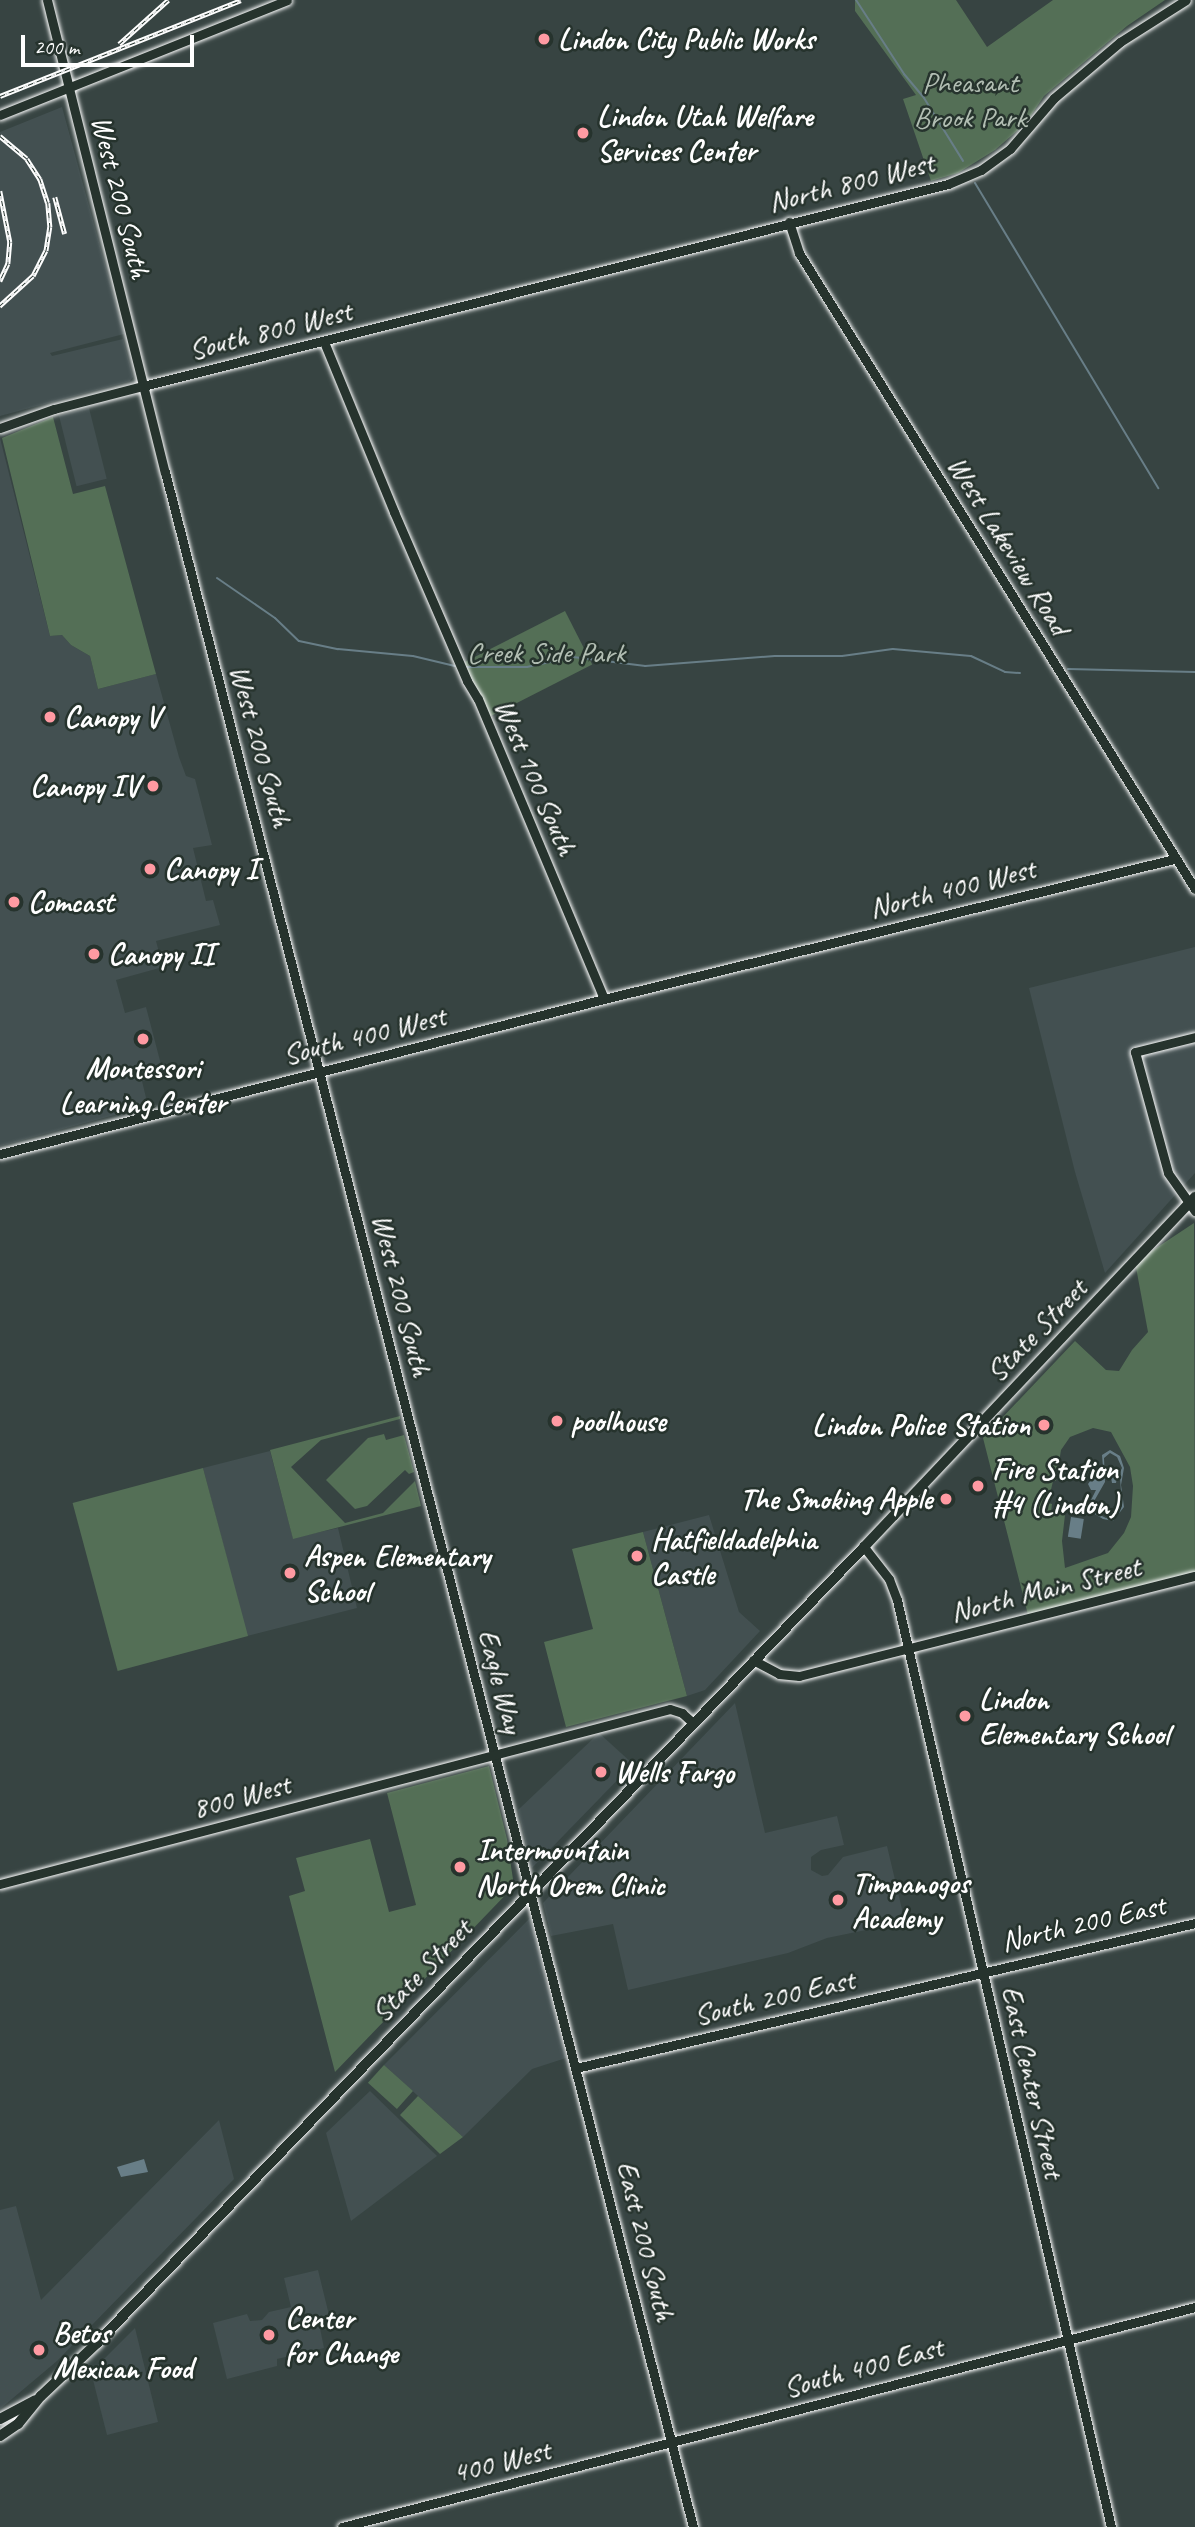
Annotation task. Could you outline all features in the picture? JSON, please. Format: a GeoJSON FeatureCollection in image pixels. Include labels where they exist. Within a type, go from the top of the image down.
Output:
{"type":"FeatureCollection","features":[{"type":"Feature","properties":{"kind":"main road","name":"State Street"},"geometry":{"type":"LineString","coordinates":[[0,2436],[18,2424],[41,2396],[97,2343],[1193,1203]]}},
{"type":"Feature","properties":{"kind":"main road","name":"State Street"},"geometry":{"type":"LineString","coordinates":[[0,2419],[41,2396]]}},
{"type":"Feature","properties":{"kind":"street","name":"West 200 South"},"geometry":{"type":"LineString","coordinates":[[47,0],[407,1416]]}},
{"type":"Feature","properties":{"kind":"street"},"geometry":{"type":"LineString","coordinates":[[0,116],[287,0]]}},
{"type":"Feature","properties":{"kind":"street","name":"North 800 West"},"geometry":{"type":"LineString","coordinates":[[552,285],[789,222],[948,184],[981,170],[1010,149],[1054,98],[1120,41],[1186,0]]}},
{"type":"Feature","properties":{"kind":"street","name":"West Lakeview Road"},"geometry":{"type":"LineString","coordinates":[[789,222],[799,253],[1195,889]]}},
{"type":"Feature","properties":{"kind":"street","name":"South 800 West"},"geometry":{"type":"LineString","coordinates":[[0,428],[54,409],[552,285]]}},
{"type":"Feature","properties":{"kind":"street","name":"West 100 South"},"geometry":{"type":"LineString","coordinates":[[324,342],[398,524],[467,681],[478,699],[604,999]]}},
{"type":"Feature","properties":{"kind":"street","name":"North 400 West"},"geometry":{"type":"LineString","coordinates":[[741,964],[1174,859]]}},
{"type":"Feature","properties":{"kind":"street","name":"South 400 West"},"geometry":{"type":"LineString","coordinates":[[0,1154],[741,964]]}},
{"type":"Feature","properties":{"kind":"street"},"geometry":{"type":"LineString","coordinates":[[1193,1203],[1177,1190],[1164,1162],[1135,1052],[1195,1037]]}},
{"type":"Feature","properties":{"kind":"street","name":"Eagle Way"},"geometry":{"type":"LineString","coordinates":[[407,1416],[495,1755]]}},
{"type":"Feature","properties":{"kind":"street","name":"East Center Street"},"geometry":{"type":"LineString","coordinates":[[864,1547],[890,1579],[908,1648],[1111,2527]]}},
{"type":"Feature","properties":{"kind":"street","name":"North Main Street"},"geometry":{"type":"LineString","coordinates":[[753,1660],[779,1674],[799,1676],[1195,1576]]}},
{"type":"Feature","properties":{"kind":"street","name":"800 West"},"geometry":{"type":"LineString","coordinates":[[0,1884],[670,1709],[682,1713],[693,1723]]}},
{"type":"Feature","properties":{"kind":"street","name":"East 200 South"},"geometry":{"type":"LineString","coordinates":[[495,1755],[693,2527]]}},
{"type":"Feature","properties":{"kind":"street","name":"North 200 East"},"geometry":{"type":"LineString","coordinates":[[982,1972],[1195,1923]]}},
{"type":"Feature","properties":{"kind":"street","name":"South 200 East"},"geometry":{"type":"LineString","coordinates":[[576,2068],[982,1972]]}},
{"type":"Feature","properties":{"kind":"street","name":"South 400 East"},"geometry":{"type":"LineString","coordinates":[[672,2442],[1195,2307]]}},
{"type":"Feature","properties":{"kind":"street","name":"400 West"},"geometry":{"type":"LineString","coordinates":[[342,2527],[672,2442]]}},
{"type":"Feature","properties":{"kind":"shaded area"},"geometry":{"type":"Polygon","coordinates":[[[62,107],[124,334],[50,353],[52,356],[123,339],[133,377],[130,381],[0,416],[0,132],[62,107]]]}},
{"type":"Feature","properties":{"kind":"shaded area"},"geometry":{"type":"Polygon","coordinates":[[[89,408],[107,479],[77,486],[59,415],[89,408]]]}},
{"type":"Feature","properties":{"kind":"shaded area"},"geometry":{"type":"Polygon","coordinates":[[[0,438],[50,636],[62,635],[71,645],[90,656],[98,689],[156,674],[186,776],[195,779],[212,845],[193,848],[206,901],[213,900],[220,925],[156,941],[163,967],[116,980],[125,1013],[146,1007],[164,1076],[142,1081],[148,1106],[0,1146],[0,438]]]}},
{"type":"Feature","properties":{"kind":"shaded area"},"geometry":{"type":"Polygon","coordinates":[[[1195,947],[1195,1173],[1105,1273],[1075,1172],[1029,988],[1195,947]]]}},
{"type":"Feature","properties":{"kind":"shaded area","name":"Aspen Elementary School"},"geometry":{"type":"Polygon","coordinates":[[[270,1451],[293,1538],[338,1528],[357,1608],[247,1636],[203,1468],[270,1451]]]}},
{"type":"Feature","properties":{"kind":"shaded area"},"geometry":{"type":"Polygon","coordinates":[[[709,1515],[739,1612],[760,1631],[705,1690],[687,1696],[643,1532],[709,1515]]]}},
{"type":"Feature","properties":{"kind":"shaded area"},"geometry":{"type":"Polygon","coordinates":[[[735,1703],[765,1833],[837,1816],[844,1845],[821,1850],[811,1857],[811,1870],[822,1876],[828,1875],[843,1857],[887,1846],[905,1922],[827,1938],[788,1953],[628,1990],[613,1924],[551,1936],[543,1903],[735,1703]]]}},
{"type":"Feature","properties":{"kind":"shaded area"},"geometry":{"type":"Polygon","coordinates":[[[599,1733],[633,1764],[532,1868],[518,1810],[599,1733]]]}},
{"type":"Feature","properties":{"kind":"shaded area"},"geometry":{"type":"Polygon","coordinates":[[[530,1918],[566,2058],[532,2069],[463,2137],[384,2065],[530,1918]]]}},
{"type":"Feature","properties":{"kind":"shaded area"},"geometry":{"type":"Polygon","coordinates":[[[370,2091],[437,2156],[351,2221],[326,2133],[370,2091]]]}},
{"type":"Feature","properties":{"kind":"shaded area"},"geometry":{"type":"Polygon","coordinates":[[[219,2120],[234,2179],[57,2361],[0,2409],[0,2210],[16,2206],[41,2300],[219,2120]]]}},
{"type":"Feature","properties":{"kind":"shaded area","name":"Center for Change"},"geometry":{"type":"Polygon","coordinates":[[[318,2270],[329,2315],[318,2318],[324,2348],[277,2359],[277,2366],[227,2379],[213,2323],[247,2314],[250,2321],[262,2320],[269,2312],[291,2307],[284,2278],[318,2270]]]}},
{"type":"Feature","properties":{"kind":"shaded area"},"geometry":{"type":"Polygon","coordinates":[[[135,2328],[158,2422],[107,2435],[91,2372],[135,2328]]]}},
{"type":"Feature","properties":{"kind":"green space","name":"Pheasant Brook Park"},"geometry":{"type":"Polygon","coordinates":[[[855,0],[956,0],[987,47],[1053,0],[1165,0],[1127,26],[1044,96],[1026,123],[995,150],[958,173],[931,181],[903,99],[916,95],[855,11],[855,0]]]}},
{"type":"Feature","properties":{"kind":"green space"},"geometry":{"type":"Polygon","coordinates":[[[53,417],[73,494],[105,486],[156,674],[98,689],[90,656],[71,645],[62,635],[50,636],[2,438],[53,417]]]}},
{"type":"Feature","properties":{"kind":"green space","name":"Creek Side Park"},"geometry":{"type":"Polygon","coordinates":[[[565,611],[592,664],[487,718],[460,665],[565,611]]]}},
{"type":"Feature","properties":{"kind":"green space"},"geometry":{"type":"Polygon","coordinates":[[[1194,1223],[1195,1576],[1029,1619],[983,1438],[1075,1341],[1106,1370],[1119,1371],[1148,1332],[1135,1262],[1194,1223]],[[1093,1428],[1070,1437],[1061,1450],[1056,1481],[1053,1481],[1048,1503],[1052,1504],[1051,1512],[1065,1515],[1062,1541],[1065,1568],[1108,1553],[1124,1533],[1131,1517],[1133,1486],[1130,1467],[1111,1432],[1093,1428]]]}},
{"type":"Feature","properties":{"kind":"green space"},"geometry":{"type":"Polygon","coordinates":[[[400,1416],[400,1419],[321,1440],[291,1467],[345,1523],[383,1513],[415,1481],[421,1506],[293,1539],[270,1450],[400,1416]]]}},
{"type":"Feature","properties":{"kind":"green space"},"geometry":{"type":"Polygon","coordinates":[[[384,1434],[386,1440],[404,1435],[414,1472],[409,1474],[405,1470],[367,1506],[355,1509],[326,1480],[368,1438],[384,1434]]]}},
{"type":"Feature","properties":{"kind":"green space"},"geometry":{"type":"Polygon","coordinates":[[[203,1468],[248,1636],[118,1671],[73,1503],[203,1468]]]}},
{"type":"Feature","properties":{"kind":"green space"},"geometry":{"type":"Polygon","coordinates":[[[643,1532],[687,1696],[566,1727],[544,1642],[593,1629],[572,1549],[643,1532]]]}},
{"type":"Feature","properties":{"kind":"green space"},"geometry":{"type":"Polygon","coordinates":[[[489,1766],[507,1839],[514,1886],[335,2072],[289,1896],[305,1891],[296,1858],[370,1839],[389,1912],[416,1905],[387,1793],[489,1766]]]}},
{"type":"Feature","properties":{"kind":"green space"},"geometry":{"type":"Polygon","coordinates":[[[384,2065],[413,2091],[397,2109],[368,2083],[384,2065]]]}},
{"type":"Feature","properties":{"kind":"green space"},"geometry":{"type":"Polygon","coordinates":[[[418,2096],[463,2137],[440,2154],[400,2115],[418,2096]]]}},
{"type":"Feature","properties":{"kind":"water"},"geometry":{"type":"Polygon","coordinates":[[[1110,1450],[1120,1456],[1124,1468],[1121,1485],[1124,1507],[1113,1521],[1093,1513],[1090,1502],[1096,1490],[1091,1490],[1088,1484],[1093,1477],[1094,1467],[1103,1467],[1102,1455],[1110,1450]],[[1110,1453],[1104,1458],[1105,1482],[1093,1503],[1096,1513],[1106,1518],[1116,1515],[1122,1506],[1120,1477],[1117,1477],[1116,1483],[1112,1483],[1111,1477],[1112,1471],[1119,1474],[1122,1468],[1117,1457],[1110,1453]]]}},
{"type":"Feature","properties":{"kind":"water"},"geometry":{"type":"Polygon","coordinates":[[[1071,1517],[1084,1519],[1081,1539],[1068,1537],[1071,1517]]]}},
{"type":"Feature","properties":{"kind":"water"},"geometry":{"type":"Polygon","coordinates":[[[144,2159],[148,2172],[121,2177],[117,2167],[144,2159]]]}},
{"type":"Feature","properties":{"kind":"waterway"},"geometry":{"type":"LineString","coordinates":[[856,0],[904,74],[924,98],[963,161]]}},
{"type":"Feature","properties":{"kind":"waterway"},"geometry":{"type":"LineString","coordinates":[[975,183],[1158,488]]}},
{"type":"Feature","properties":{"kind":"waterway"},"geometry":{"type":"LineString","coordinates":[[217,578],[275,618],[299,641],[338,649],[413,656],[455,666]]}},
{"type":"Feature","properties":{"kind":"waterway"},"geometry":{"type":"LineString","coordinates":[[464,667],[527,667],[573,657],[645,666],[775,656],[842,656],[893,649],[971,656],[1005,672],[1020,673]]}},
{"type":"Feature","properties":{"kind":"waterway"},"geometry":{"type":"LineString","coordinates":[[1068,669],[1195,672]]}},
{"type":"Feature","properties":{"kind":"railway"},"geometry":{"type":"LineString","coordinates":[[119,44],[168,0]]}},
{"type":"Feature","properties":{"kind":"railway"},"geometry":{"type":"LineString","coordinates":[[0,96],[241,0]]}},
{"type":"Feature","properties":{"kind":"railway"},"geometry":{"type":"LineString","coordinates":[[0,136],[27,159],[40,179],[48,203],[50,227],[46,251],[33,276],[0,306]]}},
{"type":"Feature","properties":{"kind":"railway"},"geometry":{"type":"LineString","coordinates":[[0,191],[10,242],[8,264],[0,281]]}},
{"type":"Feature","properties":{"kind":"railway"},"geometry":{"type":"LineString","coordinates":[[55,197],[65,234]]}},
{"type":"Feature","properties":{"kind":"place","name":"Lindon City Public Works"},"geometry":{"type":"Point","coordinates":[544,39]}},
{"type":"Feature","properties":{"kind":"place","name":"Lindon Utah Welfare Services Center"},"geometry":{"type":"Point","coordinates":[583,133]}},
{"type":"Feature","properties":{"kind":"place","name":"Canopy V"},"geometry":{"type":"Point","coordinates":[50,717]}},
{"type":"Feature","properties":{"kind":"place","name":"Canopy IV"},"geometry":{"type":"Point","coordinates":[153,786]}},
{"type":"Feature","properties":{"kind":"place","name":"Canopy I"},"geometry":{"type":"Point","coordinates":[150,869]}},
{"type":"Feature","properties":{"kind":"place","name":"Comcast"},"geometry":{"type":"Point","coordinates":[14,902]}},
{"type":"Feature","properties":{"kind":"place","name":"Canopy II"},"geometry":{"type":"Point","coordinates":[94,954]}},
{"type":"Feature","properties":{"kind":"place","name":"Montessori Learning Center"},"geometry":{"type":"Point","coordinates":[143,1039]}},
{"type":"Feature","properties":{"kind":"place","name":"poolhouse"},"geometry":{"type":"Point","coordinates":[557,1421]}},
{"type":"Feature","properties":{"kind":"place","name":"Lindon Police Station"},"geometry":{"type":"Point","coordinates":[1044,1425]}},
{"type":"Feature","properties":{"kind":"place","name":"Fire Station #4 (Lindon)"},"geometry":{"type":"Point","coordinates":[978,1486]}},
{"type":"Feature","properties":{"kind":"place","name":"The Smoking Apple"},"geometry":{"type":"Point","coordinates":[946,1499]}},
{"type":"Feature","properties":{"kind":"place","name":"Hatfieldadelphia Castle"},"geometry":{"type":"Point","coordinates":[637,1556]}},
{"type":"Feature","properties":{"kind":"place","name":"Aspen Elementary School"},"geometry":{"type":"Point","coordinates":[290,1573]}},
{"type":"Feature","properties":{"kind":"place","name":"Lindon Elementary School"},"geometry":{"type":"Point","coordinates":[965,1716]}},
{"type":"Feature","properties":{"kind":"place","name":"Wells Fargo"},"geometry":{"type":"Point","coordinates":[601,1772]}},
{"type":"Feature","properties":{"kind":"place","name":"Intermountain North Orem Clinic"},"geometry":{"type":"Point","coordinates":[460,1867]}},
{"type":"Feature","properties":{"kind":"place","name":"Timpanogos Academy"},"geometry":{"type":"Point","coordinates":[838,1900]}},
{"type":"Feature","properties":{"kind":"place","name":"Center for Change"},"geometry":{"type":"Point","coordinates":[269,2335]}},
{"type":"Feature","properties":{"kind":"place","name":"Betos Mexican Food"},"geometry":{"type":"Point","coordinates":[39,2350]}}]}
